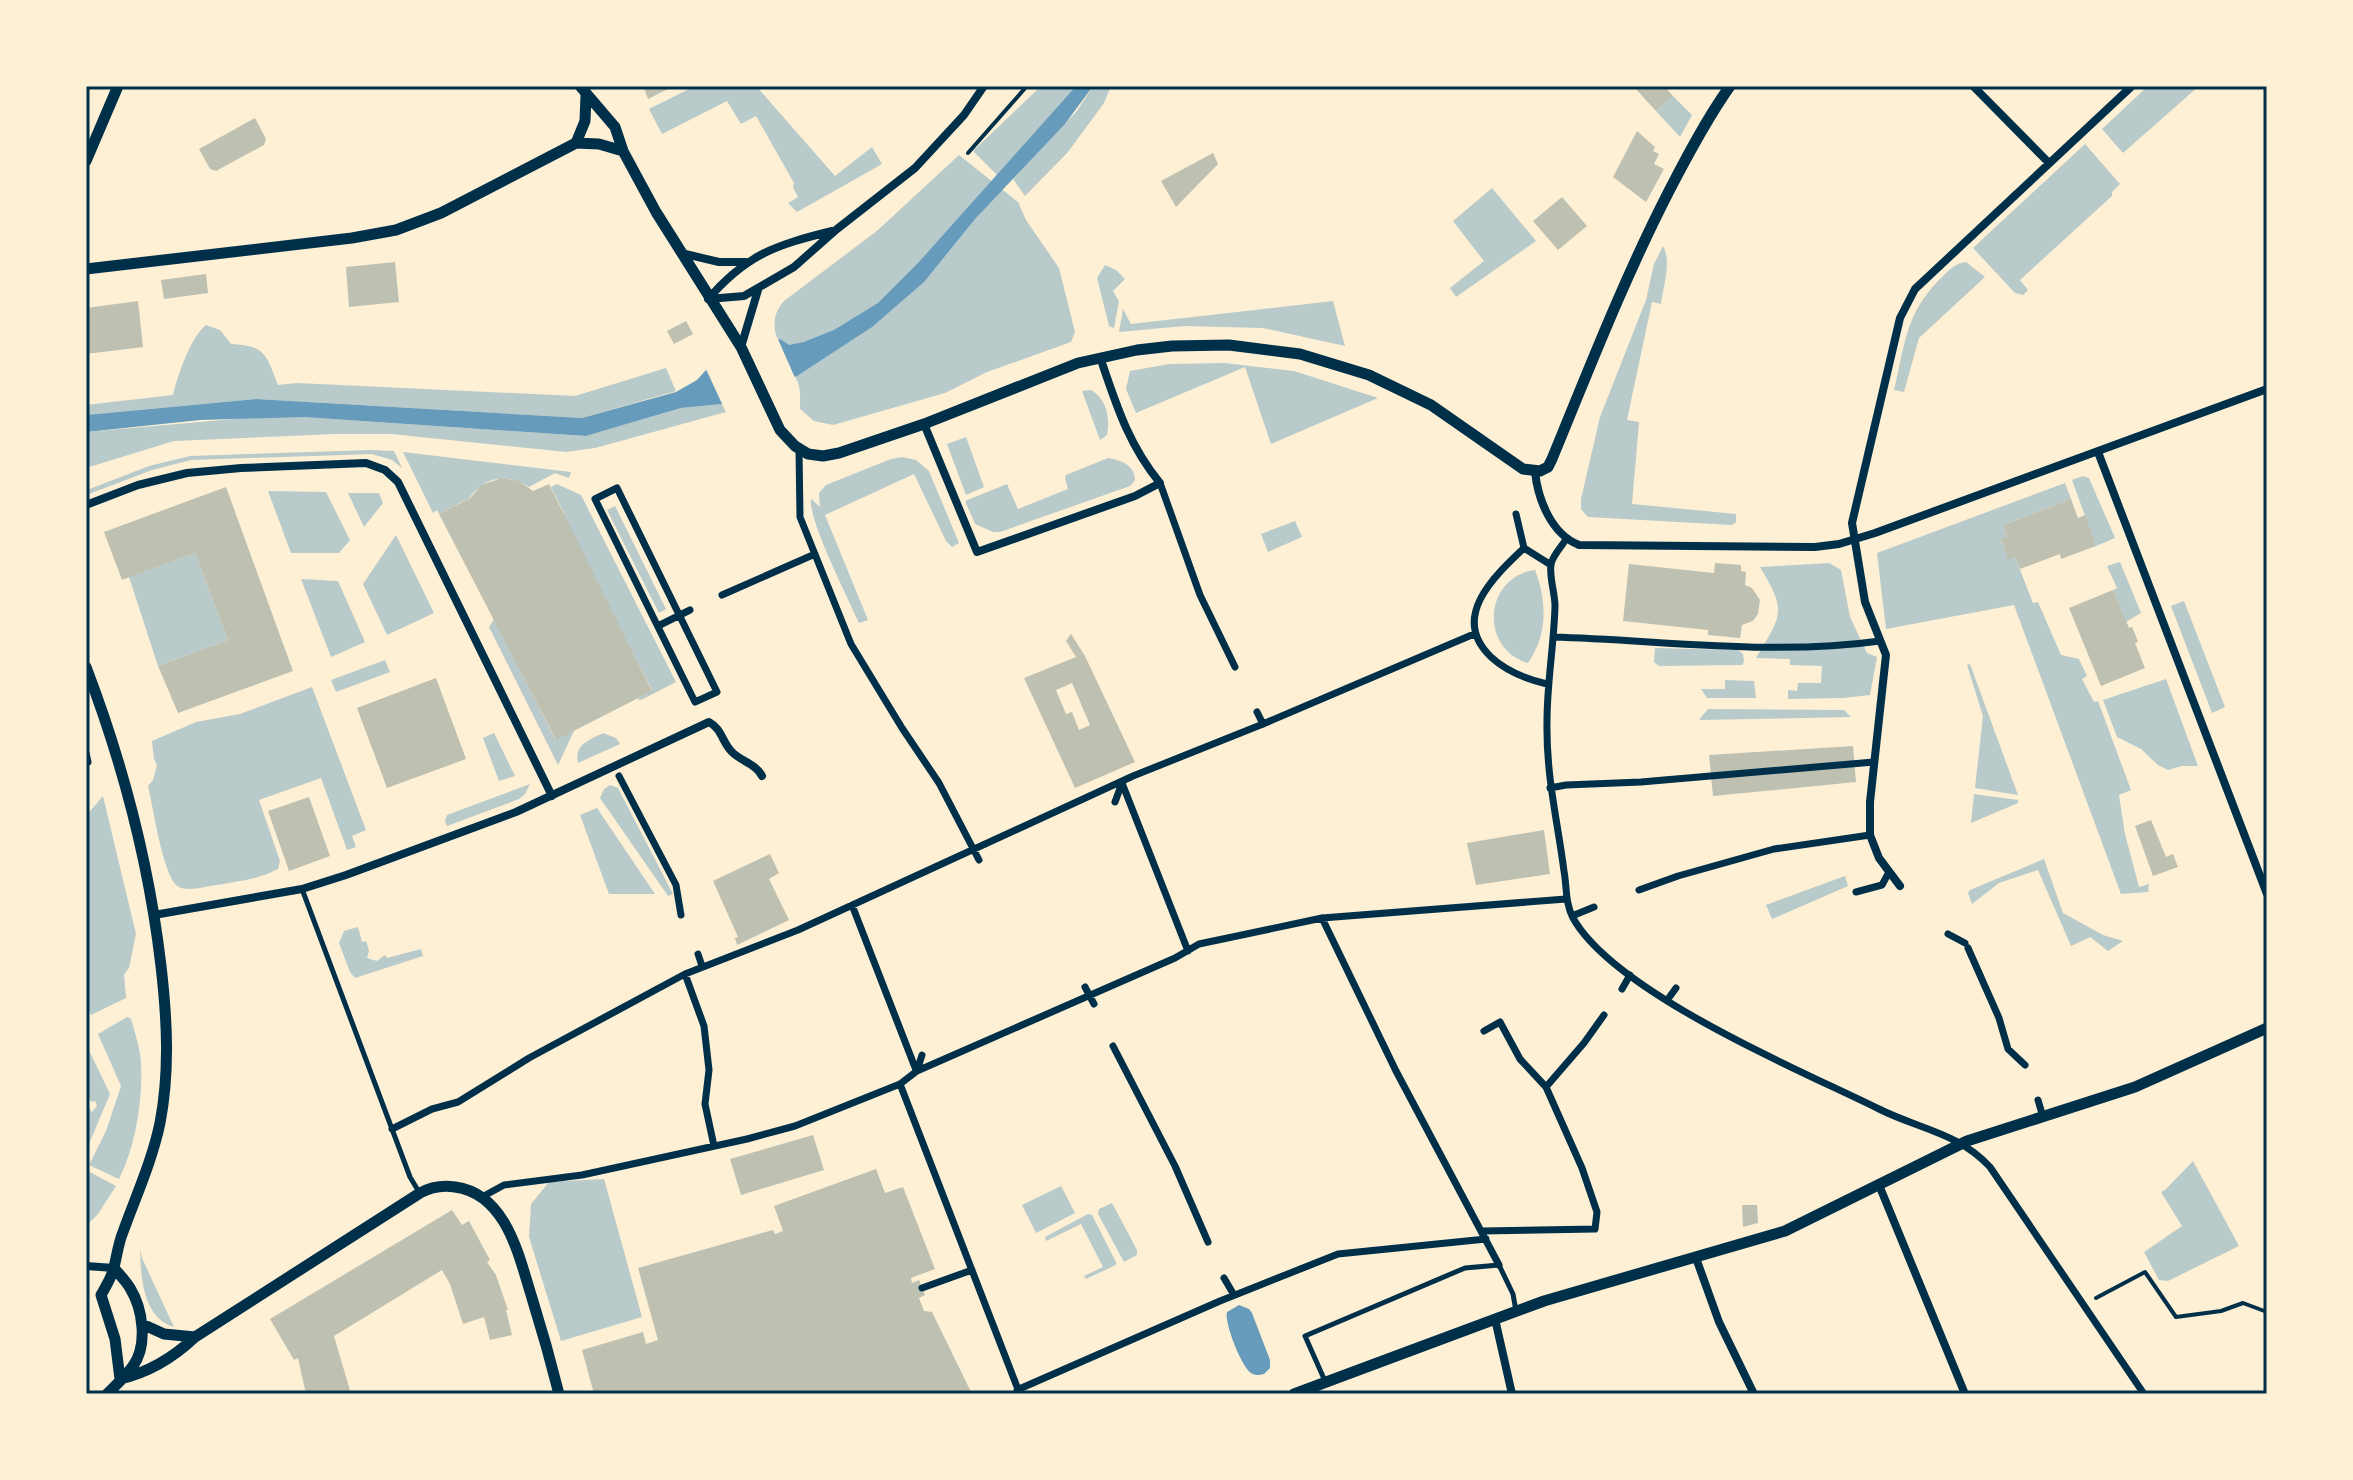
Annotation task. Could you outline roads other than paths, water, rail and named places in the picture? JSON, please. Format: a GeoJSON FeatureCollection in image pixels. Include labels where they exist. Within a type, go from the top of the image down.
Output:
{"type":"FeatureCollection","features":[{"type":"Feature","properties":{"kind":"street"},"geometry":{"type":"LineString","coordinates":[[86,161],[118,86]]}},
{"type":"Feature","properties":{"kind":"street"},"geometry":{"type":"LineString","coordinates":[[708,299],[738,298],[758,290],[794,267],[930,153],[964,115],[984,86]]}},
{"type":"Feature","properties":{"kind":"street"},"geometry":{"type":"LineString","coordinates":[[583,90],[615,127],[623,151],[708,299],[741,347],[780,430],[799,450],[815,455],[831,455],[924,424],[1054,370],[1100,357],[1172,346],[1229,345],[1327,360],[1398,387],[1452,418],[1523,469],[1535,472],[1545,469],[1552,459],[1624,283],[1696,139],[1730,86]]}},
{"type":"Feature","properties":{"kind":"street"},"geometry":{"type":"LineString","coordinates":[[1973,86],[2049,163]]}},
{"type":"Feature","properties":{"kind":"street"},"geometry":{"type":"LineString","coordinates":[[1900,886],[1879,858],[1870,835],[1874,762],[1886,658],[1865,602],[1853,540],[1853,512],[1894,338],[1915,289],[2132,86]]}},
{"type":"Feature","properties":{"kind":"street"},"geometry":{"type":"LineString","coordinates":[[576,143],[585,121],[583,90]]}},
{"type":"Feature","properties":{"kind":"street"},"geometry":{"type":"LineString","coordinates":[[86,269],[352,238],[396,230],[441,213],[576,143],[599,144],[623,151]]}},
{"type":"Feature","properties":{"kind":"street"},"geometry":{"type":"LineString","coordinates":[[708,299],[746,262],[781,243],[837,229]]}},
{"type":"Feature","properties":{"kind":"street"},"geometry":{"type":"LineString","coordinates":[[681,252],[719,262],[746,262]]}},
{"type":"Feature","properties":{"kind":"street"},"geometry":{"type":"LineString","coordinates":[[741,347],[758,290]]}},
{"type":"Feature","properties":{"kind":"street"},"geometry":{"type":"LineString","coordinates":[[1100,357],[1130,440],[1160,483],[1200,595],[1235,667]]}},
{"type":"Feature","properties":{"kind":"street"},"geometry":{"type":"LineString","coordinates":[[1535,472],[1537,491],[1554,525],[1567,538],[1586,546],[1815,547],[1853,540],[2267,389]]}},
{"type":"Feature","properties":{"kind":"street"},"geometry":{"type":"LineString","coordinates":[[924,424],[977,552],[1135,496],[1160,483]]}},
{"type":"Feature","properties":{"kind":"street"},"geometry":{"type":"LineString","coordinates":[[799,450],[800,517],[851,644],[939,783],[979,860]]}},
{"type":"Feature","properties":{"kind":"street"},"geometry":{"type":"LineString","coordinates":[[2098,452],[2267,894]]}},
{"type":"Feature","properties":{"kind":"street"},"geometry":{"type":"LineString","coordinates":[[86,505],[161,478],[216,469],[366,463],[385,470],[398,482],[552,796]]}},
{"type":"Feature","properties":{"kind":"street"},"geometry":{"type":"LineString","coordinates":[[617,488],[717,692],[695,702],[658,626],[595,499],[617,488]]}},
{"type":"Feature","properties":{"kind":"street"},"geometry":{"type":"LineString","coordinates":[[1516,514],[1524,548],[1551,565]]}},
{"type":"Feature","properties":{"kind":"street"},"geometry":{"type":"LineString","coordinates":[[1567,538],[1551,565],[1555,602],[1547,684],[1546,758],[1566,899],[1572,916],[1597,949],[1630,975],[1732,1037],[1886,1113],[1962,1142],[1977,1153],[1990,1167],[2144,1394]]}},
{"type":"Feature","properties":{"kind":"street"},"geometry":{"type":"LineString","coordinates":[[1524,548],[1499,572],[1480,601],[1474,619],[1474,634],[1486,652],[1502,666],[1526,679],[1547,684]]}},
{"type":"Feature","properties":{"kind":"street"},"geometry":{"type":"LineString","coordinates":[[722,595],[815,554]]}},
{"type":"Feature","properties":{"kind":"street"},"geometry":{"type":"LineString","coordinates":[[658,626],[690,610]]}},
{"type":"Feature","properties":{"kind":"street"},"geometry":{"type":"LineString","coordinates":[[392,1129],[432,1109],[458,1102],[529,1058],[702,966],[798,930],[1133,776],[1474,634]]}},
{"type":"Feature","properties":{"kind":"street"},"geometry":{"type":"LineString","coordinates":[[1553,637],[1752,646],[1833,646],[1880,641]]}},
{"type":"Feature","properties":{"kind":"street"},"geometry":{"type":"LineString","coordinates":[[86,667],[131,803],[154,915],[167,1040],[161,1112],[114,1268],[101,1295],[115,1339],[120,1379]]}},
{"type":"Feature","properties":{"kind":"street"},"geometry":{"type":"LineString","coordinates":[[1257,712],[1263,724]]}},
{"type":"Feature","properties":{"kind":"street"},"geometry":{"type":"LineString","coordinates":[[154,915],[302,889],[501,817],[709,722],[718,727],[729,750],[758,768],[762,776]]}},
{"type":"Feature","properties":{"kind":"street"},"geometry":{"type":"LineString","coordinates":[[86,753],[86,762]]}},
{"type":"Feature","properties":{"kind":"street"},"geometry":{"type":"LineString","coordinates":[[1550,788],[1874,762]]}},
{"type":"Feature","properties":{"kind":"street"},"geometry":{"type":"LineString","coordinates":[[619,776],[676,885],[681,915]]}},
{"type":"Feature","properties":{"kind":"street"},"geometry":{"type":"LineString","coordinates":[[1115,802],[1122,783]]}},
{"type":"Feature","properties":{"kind":"street"},"geometry":{"type":"LineString","coordinates":[[1122,783],[1188,951]]}},
{"type":"Feature","properties":{"kind":"street"},"geometry":{"type":"LineString","coordinates":[[1639,890],[1774,849],[1870,835]]}},
{"type":"Feature","properties":{"kind":"street"},"geometry":{"type":"LineString","coordinates":[[1856,892],[1882,885],[1889,872]]}},
{"type":"Feature","properties":{"kind":"street"},"geometry":{"type":"LineString","coordinates":[[482,1197],[504,1185],[582,1175],[795,1126],[900,1084],[915,1073],[1199,944],[1322,918],[1566,899]]}},
{"type":"Feature","properties":{"kind":"street"},"geometry":{"type":"LineString","coordinates":[[852,905],[862,910]]}},
{"type":"Feature","properties":{"kind":"street"},"geometry":{"type":"LineString","coordinates":[[852,905],[915,1073]]}},
{"type":"Feature","properties":{"kind":"street"},"geometry":{"type":"LineString","coordinates":[[1572,916],[1594,907]]}},
{"type":"Feature","properties":{"kind":"street"},"geometry":{"type":"LineString","coordinates":[[1322,918],[1396,1071],[1499,1265]]}},
{"type":"Feature","properties":{"kind":"street"},"geometry":{"type":"LineString","coordinates":[[1948,934],[1966,946],[1999,1018],[2008,1049],[2025,1065]]}},
{"type":"Feature","properties":{"kind":"street"},"geometry":{"type":"LineString","coordinates":[[1177,948],[1188,951]]}},
{"type":"Feature","properties":{"kind":"street"},"geometry":{"type":"LineString","coordinates":[[698,954],[702,966]]}},
{"type":"Feature","properties":{"kind":"street"},"geometry":{"type":"LineString","coordinates":[[685,974],[704,1026],[709,1070],[705,1104],[714,1146]]}},
{"type":"Feature","properties":{"kind":"street"},"geometry":{"type":"LineString","coordinates":[[1622,989],[1630,975]]}},
{"type":"Feature","properties":{"kind":"street"},"geometry":{"type":"LineString","coordinates":[[1085,987],[1094,1004]]}},
{"type":"Feature","properties":{"kind":"street"},"geometry":{"type":"LineString","coordinates":[[1668,999],[1676,988]]}},
{"type":"Feature","properties":{"kind":"street"},"geometry":{"type":"LineString","coordinates":[[1546,1087],[1604,1015]]}},
{"type":"Feature","properties":{"kind":"street"},"geometry":{"type":"LineString","coordinates":[[1482,1231],[1595,1229],[1597,1212],[1582,1168],[1546,1087],[1520,1059],[1500,1022],[1484,1031]]}},
{"type":"Feature","properties":{"kind":"street"},"geometry":{"type":"LineString","coordinates":[[1294,1394],[1516,1311],[1794,1228],[1962,1142],[2144,1084],[2267,1028]]}},
{"type":"Feature","properties":{"kind":"street"},"geometry":{"type":"LineString","coordinates":[[1113,1046],[1170,1156],[1208,1242]]}},
{"type":"Feature","properties":{"kind":"street"},"geometry":{"type":"LineString","coordinates":[[915,1073],[922,1055]]}},
{"type":"Feature","properties":{"kind":"street"},"geometry":{"type":"LineString","coordinates":[[900,1084],[1018,1392],[1234,1295],[1338,1254],[1486,1239]]}},
{"type":"Feature","properties":{"kind":"street"},"geometry":{"type":"LineString","coordinates":[[2038,1100],[2043,1117]]}},
{"type":"Feature","properties":{"kind":"street"},"geometry":{"type":"LineString","coordinates":[[1879,1185],[1965,1394]]}},
{"type":"Feature","properties":{"kind":"street"},"geometry":{"type":"LineString","coordinates":[[120,1379],[142,1374],[177,1354],[195,1337],[420,1193],[429,1188],[451,1186],[482,1197],[498,1214],[512,1239],[559,1394]]}},
{"type":"Feature","properties":{"kind":"street"},"geometry":{"type":"LineString","coordinates":[[1696,1258],[1719,1322],[1754,1394]]}},
{"type":"Feature","properties":{"kind":"street"},"geometry":{"type":"LineString","coordinates":[[86,1266],[114,1268],[130,1287],[142,1324],[139,1352],[133,1366],[107,1394]]}},
{"type":"Feature","properties":{"kind":"street"},"geometry":{"type":"LineString","coordinates":[[922,1288],[972,1270]]}},
{"type":"Feature","properties":{"kind":"street"},"geometry":{"type":"LineString","coordinates":[[1224,1278],[1234,1295]]}},
{"type":"Feature","properties":{"kind":"street"},"geometry":{"type":"LineString","coordinates":[[1495,1319],[1512,1394]]}},
{"type":"Feature","properties":{"kind":"street"},"geometry":{"type":"LineString","coordinates":[[142,1324],[164,1334],[195,1337]]}},
{"type":"Feature","properties":{"kind":"lane"},"geometry":{"type":"LineString","coordinates":[[302,889],[410,1177],[420,1193]]}},
{"type":"Feature","properties":{"kind":"lane"},"geometry":{"type":"LineString","coordinates":[[1325,1382],[1305,1336],[1465,1268],[1499,1265],[1513,1294],[1516,1311]]}},
{"type":"Feature","properties":{"kind":"water"},"geometry":{"type":"Polygon","coordinates":[[[1076,86],[1093,86],[1065,124],[975,219],[924,282],[872,327],[797,376],[722,404],[681,408],[586,436],[303,417],[200,420],[86,432],[86,415],[256,399],[582,418],[676,392],[697,380],[706,370],[780,339],[789,345],[804,342],[834,330],[878,303],[919,262],[1076,86]]]}},
{"type":"Feature","properties":{"kind":"water"},"geometry":{"type":"Polygon","coordinates":[[[1239,1305],[1252,1313],[1270,1360],[1270,1368],[1264,1374],[1256,1375],[1247,1369],[1234,1344],[1227,1312],[1239,1305]]]}}]}
